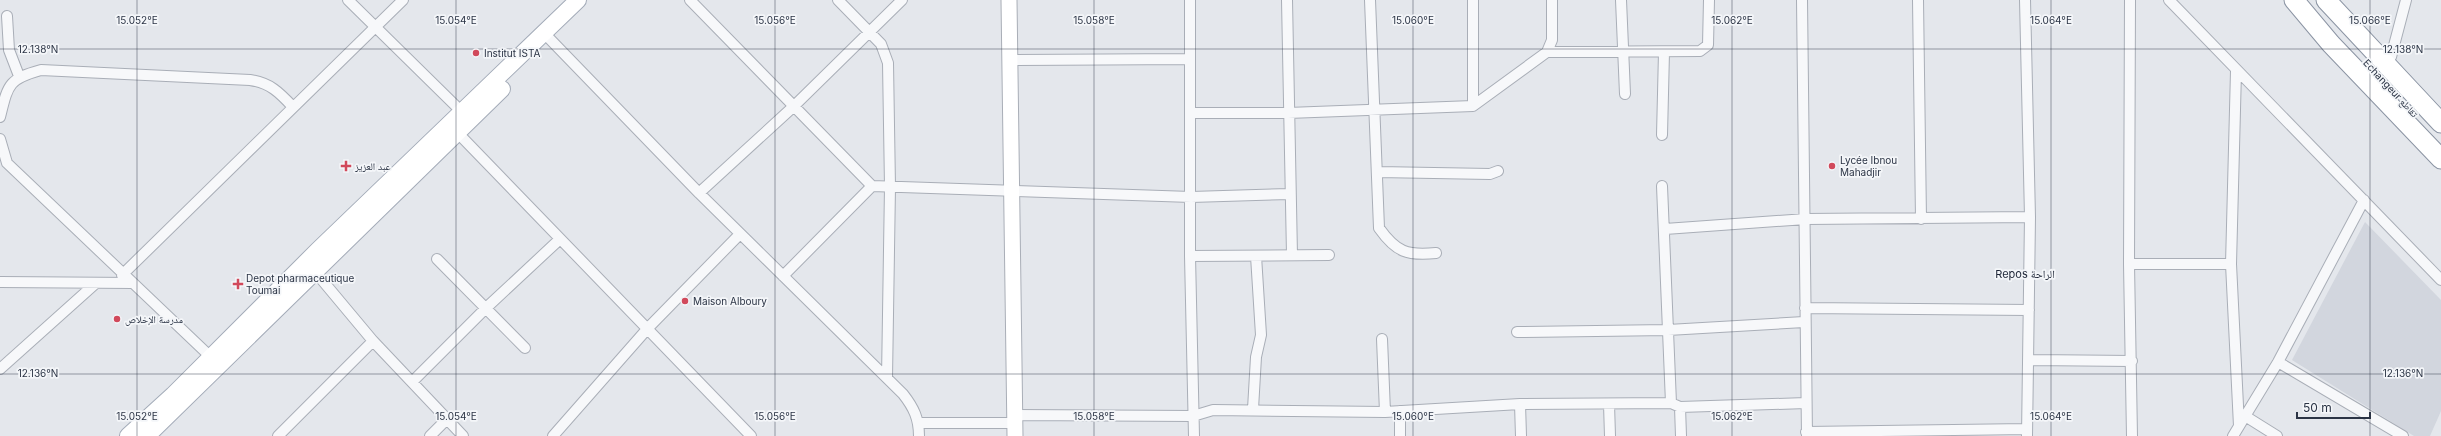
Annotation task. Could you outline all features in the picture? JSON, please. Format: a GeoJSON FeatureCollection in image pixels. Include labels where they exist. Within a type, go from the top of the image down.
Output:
{"type":"FeatureCollection","features":[{"type":"Feature","properties":{"kind":"highway"},"geometry":{"type":"LineString","coordinates":[[2294,0],[2331,44],[2441,159]]}},
{"type":"Feature","properties":{"kind":"highway"},"geometry":{"type":"LineString","coordinates":[[2306,0],[2347,31]]}},
{"type":"Feature","properties":{"kind":"highway"},"geometry":{"type":"LineString","coordinates":[[2326,0],[2347,31]]}},
{"type":"Feature","properties":{"kind":"highway"},"geometry":{"type":"LineString","coordinates":[[2340,0],[2391,57],[2441,105]]}},
{"type":"Feature","properties":{"kind":"highway","name":"Echangeur تقاطع"},"geometry":{"type":"LineString","coordinates":[[2347,31],[2441,123]]}},
{"type":"Feature","properties":{"kind":"highway","name":"Echangeur تقاطع"},"geometry":{"type":"LineString","coordinates":[[2347,31],[2441,141]]}},
{"type":"Feature","properties":{"kind":"main road"},"geometry":{"type":"LineString","coordinates":[[548,36],[578,0]]}},
{"type":"Feature","properties":{"kind":"main road"},"geometry":{"type":"LineString","coordinates":[[147,436],[216,362],[311,266],[548,36],[591,0]]}},
{"type":"Feature","properties":{"kind":"main road"},"geometry":{"type":"LineString","coordinates":[[128,436],[216,362]]}},
{"type":"Feature","properties":{"kind":"street"},"geometry":{"type":"LineString","coordinates":[[348,0],[466,115]]}},
{"type":"Feature","properties":{"kind":"street"},"geometry":{"type":"LineString","coordinates":[[122,274],[403,0]]}},
{"type":"Feature","properties":{"kind":"street"},"geometry":{"type":"LineString","coordinates":[[690,0],[793,107],[872,186],[1191,197],[1290,194]]}},
{"type":"Feature","properties":{"kind":"street"},"geometry":{"type":"LineString","coordinates":[[838,0],[881,44],[888,63],[890,187],[887,378]]}},
{"type":"Feature","properties":{"kind":"street"},"geometry":{"type":"LineString","coordinates":[[699,193],[793,107],[902,0]]}},
{"type":"Feature","properties":{"kind":"street"},"geometry":{"type":"LineString","coordinates":[[1009,0],[1015,425]]}},
{"type":"Feature","properties":{"kind":"street"},"geometry":{"type":"LineString","coordinates":[[1190,0],[1190,256],[1194,436]]}},
{"type":"Feature","properties":{"kind":"street"},"geometry":{"type":"LineString","coordinates":[[1287,0],[1288,113],[1292,255]]}},
{"type":"Feature","properties":{"kind":"street"},"geometry":{"type":"LineString","coordinates":[[1370,0],[1378,172],[1379,228],[1390,244],[1406,253],[1436,253]]}},
{"type":"Feature","properties":{"kind":"street"},"geometry":{"type":"LineString","coordinates":[[1473,0],[1473,106]]}},
{"type":"Feature","properties":{"kind":"street"},"geometry":{"type":"LineString","coordinates":[[1190,113],[1288,113],[1473,106],[1547,52],[1552,40],[1552,0]]}},
{"type":"Feature","properties":{"kind":"street"},"geometry":{"type":"LineString","coordinates":[[1621,0],[1625,94]]}},
{"type":"Feature","properties":{"kind":"street"},"geometry":{"type":"LineString","coordinates":[[1547,52],[1623,53],[1700,51],[1708,45],[1709,0]]}},
{"type":"Feature","properties":{"kind":"street"},"geometry":{"type":"LineString","coordinates":[[1802,0],[1806,219],[1804,322],[1807,434]]}},
{"type":"Feature","properties":{"kind":"street"},"geometry":{"type":"LineString","coordinates":[[1918,0],[1921,219]]}},
{"type":"Feature","properties":{"kind":"street"},"geometry":{"type":"LineString","coordinates":[[2025,0],[2030,217],[2030,360],[2027,432]]}},
{"type":"Feature","properties":{"kind":"street"},"geometry":{"type":"LineString","coordinates":[[2130,0],[2129,264],[2132,361],[2132,436]]}},
{"type":"Feature","properties":{"kind":"street"},"geometry":{"type":"LineString","coordinates":[[2169,0],[2236,71],[2441,280]]}},
{"type":"Feature","properties":{"kind":"street"},"geometry":{"type":"LineString","coordinates":[[2391,57],[2406,0]]}},
{"type":"Feature","properties":{"kind":"street"},"geometry":{"type":"LineString","coordinates":[[8,16],[9,50],[19,76]]}},
{"type":"Feature","properties":{"kind":"street"},"geometry":{"type":"LineString","coordinates":[[548,36],[699,193],[887,378],[914,408],[919,423],[919,436]]}},
{"type":"Feature","properties":{"kind":"street"},"geometry":{"type":"LineString","coordinates":[[1662,135],[1664,52]]}},
{"type":"Feature","properties":{"kind":"street"},"geometry":{"type":"LineString","coordinates":[[1010,60],[1190,59]]}},
{"type":"Feature","properties":{"kind":"street"},"geometry":{"type":"LineString","coordinates":[[0,117],[6,92],[19,76],[41,70],[265,82],[276,89],[293,107]]}},
{"type":"Feature","properties":{"kind":"street"},"geometry":{"type":"LineString","coordinates":[[2236,71],[2231,264],[2239,426]]}},
{"type":"Feature","properties":{"kind":"street"},"geometry":{"type":"LineString","coordinates":[[453,128],[751,436]]}},
{"type":"Feature","properties":{"kind":"street"},"geometry":{"type":"LineString","coordinates":[[0,139],[7,163],[216,362]]}},
{"type":"Feature","properties":{"kind":"street"},"geometry":{"type":"LineString","coordinates":[[1378,172],[1490,174],[1498,171]]}},
{"type":"Feature","properties":{"kind":"street"},"geometry":{"type":"LineString","coordinates":[[783,276],[872,186]]}},
{"type":"Feature","properties":{"kind":"street"},"geometry":{"type":"LineString","coordinates":[[1662,186],[1665,229],[1668,330],[1675,405],[1681,436]]}},
{"type":"Feature","properties":{"kind":"street"},"geometry":{"type":"LineString","coordinates":[[2233,436],[2278,362],[2364,200]]}},
{"type":"Feature","properties":{"kind":"street"},"geometry":{"type":"LineString","coordinates":[[1665,229],[1806,219],[2030,217]]}},
{"type":"Feature","properties":{"kind":"street"},"geometry":{"type":"LineString","coordinates":[[553,436],[648,328],[740,234]]}},
{"type":"Feature","properties":{"kind":"street"},"geometry":{"type":"LineString","coordinates":[[412,382],[486,308],[560,239]]}},
{"type":"Feature","properties":{"kind":"street"},"geometry":{"type":"LineString","coordinates":[[1190,256],[1329,255]]}},
{"type":"Feature","properties":{"kind":"street"},"geometry":{"type":"LineString","coordinates":[[1253,409],[1256,357],[1261,335],[1256,256]]}},
{"type":"Feature","properties":{"kind":"street"},"geometry":{"type":"LineString","coordinates":[[437,259],[525,348]]}},
{"type":"Feature","properties":{"kind":"street"},"geometry":{"type":"LineString","coordinates":[[2129,264],[2231,264]]}},
{"type":"Feature","properties":{"kind":"street"},"geometry":{"type":"LineString","coordinates":[[311,266],[373,341],[446,420],[463,436]]}},
{"type":"Feature","properties":{"kind":"street"},"geometry":{"type":"LineString","coordinates":[[0,282],[132,283]]}},
{"type":"Feature","properties":{"kind":"street"},"geometry":{"type":"LineString","coordinates":[[0,369],[96,283]]}},
{"type":"Feature","properties":{"kind":"street"},"geometry":{"type":"LineString","coordinates":[[1805,308],[2029,310]]}},
{"type":"Feature","properties":{"kind":"street"},"geometry":{"type":"LineString","coordinates":[[1518,332],[1668,330],[1804,322]]}},
{"type":"Feature","properties":{"kind":"street"},"geometry":{"type":"LineString","coordinates":[[1382,339],[1385,412]]}},
{"type":"Feature","properties":{"kind":"street"},"geometry":{"type":"LineString","coordinates":[[278,436],[373,341]]}},
{"type":"Feature","properties":{"kind":"street"},"geometry":{"type":"LineString","coordinates":[[2030,360],[2132,361]]}},
{"type":"Feature","properties":{"kind":"street"},"geometry":{"type":"LineString","coordinates":[[2278,362],[2403,436]]}},
{"type":"Feature","properties":{"kind":"street"},"geometry":{"type":"LineString","coordinates":[[919,423],[1015,425],[1193,416],[1212,410],[1253,409],[1385,412],[1520,404],[1675,405],[1806,403]]}},
{"type":"Feature","properties":{"kind":"street"},"geometry":{"type":"LineString","coordinates":[[1520,404],[1521,436]]}},
{"type":"Feature","properties":{"kind":"street"},"geometry":{"type":"LineString","coordinates":[[1609,404],[1610,436]]}},
{"type":"Feature","properties":{"kind":"street"},"geometry":{"type":"LineString","coordinates":[[1400,411],[1400,436]]}},
{"type":"Feature","properties":{"kind":"street"},"geometry":{"type":"LineString","coordinates":[[2245,416],[2277,436]]}},
{"type":"Feature","properties":{"kind":"street"},"geometry":{"type":"LineString","coordinates":[[430,436],[446,420]]}},
{"type":"Feature","properties":{"kind":"street"},"geometry":{"type":"LineString","coordinates":[[1807,434],[2027,432]]}},
{"type":"Feature","properties":{"kind":"street"},"geometry":{"type":"LineString","coordinates":[[1807,434],[2027,432]]}},
{"type":"Feature","properties":{"kind":"shaded area"},"geometry":{"type":"Polygon","coordinates":[[[2365,222],[2441,300],[2441,411],[2430,436],[2414,436],[2292,360],[2365,222]]]}},
{"type":"Feature","properties":{"kind":"place","name":"Institut ISTA"},"geometry":{"type":"Point","coordinates":[476,53]}},
{"type":"Feature","properties":{"kind":"place","name":"عبد العزيز"},"geometry":{"type":"Point","coordinates":[346,166]}},
{"type":"Feature","properties":{"kind":"place","name":"Lycée Ibnou Mahadjir"},"geometry":{"type":"Point","coordinates":[1832,166]}},
{"type":"Feature","properties":{"kind":"place","name":"Depot pharmaceutique Toumai"},"geometry":{"type":"Point","coordinates":[238,284]}},
{"type":"Feature","properties":{"kind":"place","name":"Maison Alboury"},"geometry":{"type":"Point","coordinates":[685,301]}},
{"type":"Feature","properties":{"kind":"place","name":"مدرسة الإخلاص"},"geometry":{"type":"Point","coordinates":[117,319]}},
{"type":"Feature","properties":{"kind":"district","name":"Repos الراحة"},"geometry":{"type":"Point","coordinates":[2025,274]}}]}
